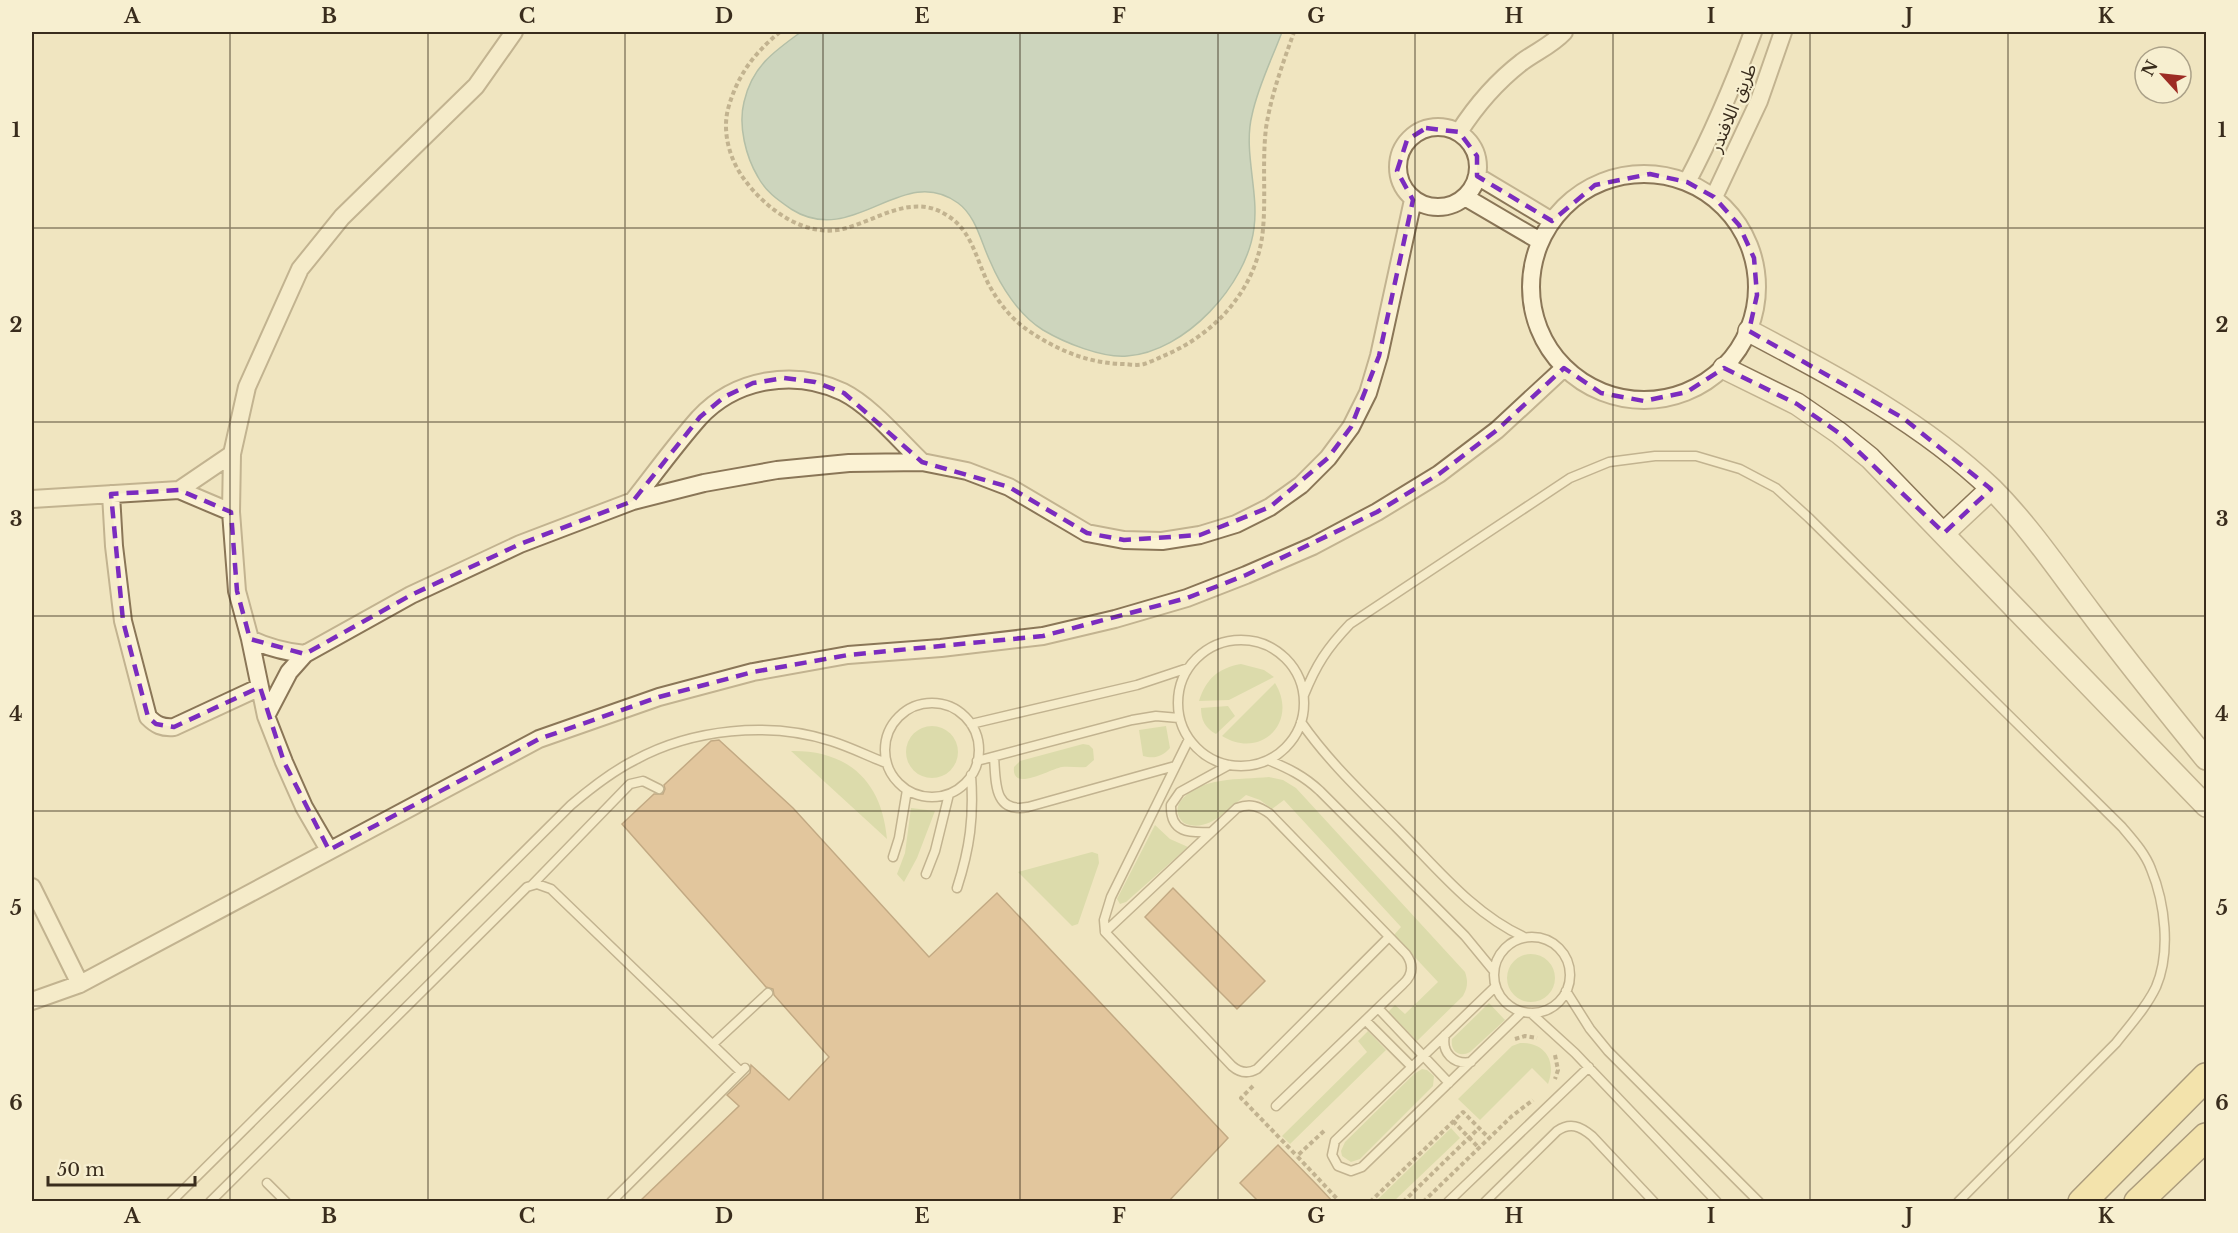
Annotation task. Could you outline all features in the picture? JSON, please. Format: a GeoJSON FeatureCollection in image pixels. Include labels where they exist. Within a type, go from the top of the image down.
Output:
{"type":"FeatureCollection","features":[{"type":"Feature","properties":{"kind":"main road"},"geometry":{"type":"LineString","coordinates":[[2082,1202],[2206,1077]]}},
{"type":"Feature","properties":{"kind":"main road"},"geometry":{"type":"LineString","coordinates":[[2138,1202],[2206,1137]]}},
{"type":"Feature","properties":{"kind":"street"},"geometry":{"type":"LineString","coordinates":[[329,850],[304,807],[266,716],[250,639],[237,591],[231,512],[232,454],[247,387],[300,269],[342,217],[476,86],[514,32]]}},
{"type":"Feature","properties":{"kind":"street"},"geometry":{"type":"LineString","coordinates":[[1459,132],[1477,105],[1499,81],[1524,60],[1553,43],[1564,32]]}},
{"type":"Feature","properties":{"kind":"street","name":"طريق اللافندر"},"geometry":{"type":"LineString","coordinates":[[1687,182],[1722,112],[1753,32]]}},
{"type":"Feature","properties":{"kind":"street","name":"طريق اللافندر"},"geometry":{"type":"LineString","coordinates":[[1714,198],[1759,101],[1783,32]]}},
{"type":"Feature","properties":{"kind":"street"},"geometry":{"type":"LineString","coordinates":[[1448,127],[1467,138],[1477,156],[1477,176],[1473,188],[1453,205],[1440,208],[1426,206],[1413,200],[1400,182],[1397,171],[1401,149],[1407,140],[1426,128],[1448,127]]}},
{"type":"Feature","properties":{"kind":"street"},"geometry":{"type":"LineString","coordinates":[[1631,174],[1669,176],[1687,182],[1714,198],[1728,210],[1739,225],[1754,258],[1757,277],[1757,295],[1749,331],[1738,351],[1724,368],[1707,382],[1666,399],[1644,401],[1622,399],[1601,393],[1581,382],[1551,353],[1541,336],[1533,308],[1531,279],[1540,241],[1552,221],[1579,194],[1613,178],[1631,174]]}},
{"type":"Feature","properties":{"kind":"street"},"geometry":{"type":"LineString","coordinates":[[1477,176],[1552,221]]}},
{"type":"Feature","properties":{"kind":"street"},"geometry":{"type":"LineString","coordinates":[[1465,197],[1540,241]]}},
{"type":"Feature","properties":{"kind":"street"},"geometry":{"type":"LineString","coordinates":[[266,716],[290,672],[305,654],[411,595],[510,548],[633,501],[704,483],[777,470],[849,463],[922,462],[967,471],[1009,487],[1087,533],[1124,540],[1162,541],[1200,535],[1236,524],[1270,507],[1301,485],[1328,458],[1351,427],[1368,393],[1379,356],[1413,200]]}},
{"type":"Feature","properties":{"kind":"street"},"geometry":{"type":"LineString","coordinates":[[1749,331],[1850,384],[1903,418],[1951,454],[1991,489],[2022,522],[2135,673],[2206,759]]}},
{"type":"Feature","properties":{"kind":"street"},"geometry":{"type":"LineString","coordinates":[[32,1001],[80,984],[539,739],[659,697],[753,672],[848,655],[941,648],[1043,636],[1115,619],[1187,598],[1246,575],[1312,546],[1377,513],[1438,474],[1497,430],[1564,368]]}},
{"type":"Feature","properties":{"kind":"street"},"geometry":{"type":"LineString","coordinates":[[1724,368],[1797,404],[1870,458],[2206,806]]}},
{"type":"Feature","properties":{"kind":"street"},"geometry":{"type":"LineString","coordinates":[[633,501],[700,417],[724,397],[753,383],[784,378],[815,382],[844,393],[870,412],[922,462]]}},
{"type":"Feature","properties":{"kind":"street"},"geometry":{"type":"LineString","coordinates":[[179,490],[232,454]]}},
{"type":"Feature","properties":{"kind":"street"},"geometry":{"type":"LineString","coordinates":[[1944,533],[1991,489]]}},
{"type":"Feature","properties":{"kind":"street"},"geometry":{"type":"LineString","coordinates":[[32,499],[179,490],[231,512]]}},
{"type":"Feature","properties":{"kind":"street"},"geometry":{"type":"LineString","coordinates":[[111,494],[114,546],[123,621],[148,717],[165,728],[174,727],[260,687]]}},
{"type":"Feature","properties":{"kind":"street"},"geometry":{"type":"LineString","coordinates":[[250,639],[267,647],[305,654]]}},
{"type":"Feature","properties":{"kind":"street"},"geometry":{"type":"LineString","coordinates":[[32,887],[80,984]]}},
{"type":"Feature","properties":{"kind":"lane"},"geometry":{"type":"LineString","coordinates":[[1304,695],[1298,676],[1288,660],[1273,648],[1255,641],[1236,639],[1217,644],[1200,654],[1188,668],[1180,684],[1179,718],[1189,739],[1200,752],[1214,760],[1229,765],[1249,766],[1268,760],[1288,744],[1301,722],[1304,695],[1315,667],[1324,653],[1350,624],[1570,478],[1610,462],[1655,456],[1696,456],[1740,469],[1776,488],[2122,827],[2140,848],[2151,868],[2164,924],[2164,957],[2156,986],[2145,1005],[2116,1043],[1958,1202]]}},
{"type":"Feature","properties":{"kind":"lane"},"geometry":{"type":"LineString","coordinates":[[970,723],[1137,685],[1188,668]]}},
{"type":"Feature","properties":{"kind":"lane"},"geometry":{"type":"LineString","coordinates":[[933,703],[948,706],[970,723],[979,748],[977,761],[971,775],[962,786],[950,794],[935,797],[920,796],[907,790],[891,774],[886,764],[887,734],[905,711],[919,705],[933,703]]}},
{"type":"Feature","properties":{"kind":"lane"},"geometry":{"type":"LineString","coordinates":[[977,761],[1144,717],[1179,718]]}},
{"type":"Feature","properties":{"kind":"lane"},"geometry":{"type":"LineString","coordinates":[[1301,722],[1324,754],[1468,901],[1504,928],[1524,937],[1545,939],[1562,951],[1570,971],[1566,991],[1552,1007],[1531,1013],[1510,1007],[1501,998],[1495,987],[1493,970],[1500,952],[1515,940],[1524,937]]}},
{"type":"Feature","properties":{"kind":"lane"},"geometry":{"type":"LineString","coordinates":[[171,1202],[571,805],[602,780],[636,759],[673,744],[712,734],[752,731],[791,733],[830,741],[886,764]]}},
{"type":"Feature","properties":{"kind":"lane"},"geometry":{"type":"LineString","coordinates":[[1189,739],[1111,897],[1104,920],[1105,932],[1236,1070],[1247,1072],[1257,1069],[1389,937]]}},
{"type":"Feature","properties":{"kind":"lane"},"geometry":{"type":"LineString","coordinates":[[994,757],[999,796],[1003,802],[1014,808],[1028,807],[1175,766]]}},
{"type":"Feature","properties":{"kind":"lane"},"geometry":{"type":"LineString","coordinates":[[1268,760],[1305,778],[1320,791],[1465,936],[1493,970]]}},
{"type":"Feature","properties":{"kind":"lane"},"geometry":{"type":"LineString","coordinates":[[1211,832],[1192,833],[1178,827],[1173,821],[1171,805],[1180,792],[1229,765]]}},
{"type":"Feature","properties":{"kind":"lane"},"geometry":{"type":"LineString","coordinates":[[957,888],[972,832],[974,804],[971,775]]}},
{"type":"Feature","properties":{"kind":"lane"},"geometry":{"type":"LineString","coordinates":[[210,1202],[532,885],[630,784],[644,781],[659,789]]}},
{"type":"Feature","properties":{"kind":"lane"},"geometry":{"type":"LineString","coordinates":[[893,857],[899,838],[907,790]]}},
{"type":"Feature","properties":{"kind":"lane"},"geometry":{"type":"LineString","coordinates":[[926,874],[935,851],[950,794]]}},
{"type":"Feature","properties":{"kind":"lane"},"geometry":{"type":"LineString","coordinates":[[1105,932],[1237,808],[1258,806],[1270,814],[1389,937],[1409,959],[1412,969],[1407,980],[1276,1106]]}},
{"type":"Feature","properties":{"kind":"lane"},"geometry":{"type":"LineString","coordinates":[[532,885],[542,884],[551,889],[743,1070],[611,1202]]}},
{"type":"Feature","properties":{"kind":"lane"},"geometry":{"type":"LineString","coordinates":[[1495,987],[1335,1141],[1332,1155],[1338,1166],[1351,1171],[1362,1167],[1522,1012]]}},
{"type":"Feature","properties":{"kind":"lane"},"geometry":{"type":"LineString","coordinates":[[1566,991],[1590,1029],[1608,1051],[1760,1202]]}},
{"type":"Feature","properties":{"kind":"lane"},"geometry":{"type":"LineString","coordinates":[[713,1044],[768,993]]}},
{"type":"Feature","properties":{"kind":"lane"},"geometry":{"type":"LineString","coordinates":[[1378,1008],[1449,1083]]}},
{"type":"Feature","properties":{"kind":"lane"},"geometry":{"type":"LineString","coordinates":[[1531,1013],[1589,1067],[1717,1202]]}},
{"type":"Feature","properties":{"kind":"lane"},"geometry":{"type":"LineString","coordinates":[[1366,1021],[1412,1067]]}},
{"type":"Feature","properties":{"kind":"lane"},"geometry":{"type":"LineString","coordinates":[[1446,1035],[1444,1041],[1448,1054],[1458,1062],[1471,1062]]}},
{"type":"Feature","properties":{"kind":"lane"},"geometry":{"type":"LineString","coordinates":[[1448,1202],[1589,1067]]}},
{"type":"Feature","properties":{"kind":"lane"},"geometry":{"type":"LineString","coordinates":[[1485,1202],[1557,1131],[1569,1125],[1582,1128],[1592,1136],[1654,1202]]}},
{"type":"Feature","properties":{"kind":"lane"},"geometry":{"type":"LineString","coordinates":[[267,1183],[286,1202]]}},
{"type":"Feature","properties":{"kind":"path"},"geometry":{"type":"LineString","coordinates":[[780,32],[748,63],[735,86],[727,113],[727,134],[731,158],[754,193],[773,210],[797,223],[818,229],[840,230],[892,210],[908,207],[926,207],[940,211],[963,228],[998,302],[1028,330],[1078,357],[1107,364],[1142,365],[1182,348],[1212,328],[1234,304],[1250,274],[1263,231],[1266,129],[1270,105],[1294,32]]}},
{"type":"Feature","properties":{"kind":"path"},"geometry":{"type":"LineString","coordinates":[[1506,1045],[1525,1036],[1536,1037],[1545,1042]]}},
{"type":"Feature","properties":{"kind":"path"},"geometry":{"type":"LineString","coordinates":[[1553,1050],[1558,1070],[1555,1080]]}},
{"type":"Feature","properties":{"kind":"path"},"geometry":{"type":"LineString","coordinates":[[1257,1082],[1241,1098],[1297,1156]]}},
{"type":"Feature","properties":{"kind":"path"},"geometry":{"type":"LineString","coordinates":[[1423,1202],[1518,1111],[1539,1096]]}},
{"type":"Feature","properties":{"kind":"path"},"geometry":{"type":"LineString","coordinates":[[1370,1202],[1463,1112],[1489,1138]]}},
{"type":"Feature","properties":{"kind":"path"},"geometry":{"type":"LineString","coordinates":[[1453,1121],[1479,1148]]}},
{"type":"Feature","properties":{"kind":"path"},"geometry":{"type":"LineString","coordinates":[[1403,1202],[1479,1128]]}},
{"type":"Feature","properties":{"kind":"highlighted area"},"geometry":{"type":"Polygon","coordinates":[[[1426,128],[1459,132],[1477,156],[1477,176],[1552,221],[1595,185],[1650,174],[1687,182],[1714,197],[1739,225],[1754,258],[1757,295],[1749,331],[1903,418],[1991,489],[1944,533],[1839,433],[1797,404],[1724,368],[1687,392],[1644,401],[1601,393],[1564,368],[1497,430],[1439,474],[1377,512],[1246,575],[1187,598],[1043,636],[848,655],[753,672],[659,697],[539,739],[329,850],[284,762],[260,687],[174,727],[156,724],[148,717],[123,621],[111,494],[179,490],[231,512],[237,591],[250,639],[305,654],[411,595],[520,544],[633,501],[700,417],[724,397],[753,383],[784,378],[815,382],[844,393],[922,462],[1009,487],[1087,533],[1124,540],[1200,535],[1270,507],[1328,458],[1351,427],[1379,356],[1413,200],[1397,171],[1407,140],[1426,128]]]}},
{"type":"Feature","properties":{"kind":"green space"},"geometry":{"type":"Polygon","coordinates":[[[1241,664],[1264,670],[1274,677],[1229,700],[1199,701],[1205,686],[1214,676],[1226,668],[1241,664]]]}},
{"type":"Feature","properties":{"kind":"green space"},"geometry":{"type":"Polygon","coordinates":[[[1275,683],[1281,697],[1282,711],[1279,723],[1272,733],[1262,740],[1250,743],[1236,742],[1222,736],[1275,683]]]}},
{"type":"Feature","properties":{"kind":"green space"},"geometry":{"type":"Polygon","coordinates":[[[1228,706],[1235,716],[1216,734],[1204,723],[1201,708],[1228,706]]]}},
{"type":"Feature","properties":{"kind":"green space"},"geometry":{"type":"Polygon","coordinates":[[[932,726],[942,728],[950,734],[956,742],[958,752],[956,762],[950,770],[942,776],[932,778],[922,776],[914,770],[908,762],[906,752],[908,742],[914,734],[922,728],[932,726]]]}},
{"type":"Feature","properties":{"kind":"green space"},"geometry":{"type":"Polygon","coordinates":[[[1166,726],[1170,748],[1158,756],[1143,756],[1139,730],[1166,726]]]}},
{"type":"Feature","properties":{"kind":"green space"},"geometry":{"type":"Polygon","coordinates":[[[1083,744],[1093,749],[1094,760],[1086,767],[1062,767],[1025,779],[1015,775],[1014,767],[1020,761],[1083,744]]]}},
{"type":"Feature","properties":{"kind":"green space"},"geometry":{"type":"Polygon","coordinates":[[[791,751],[830,756],[846,763],[859,773],[870,786],[878,801],[887,839],[791,751]]]}},
{"type":"Feature","properties":{"kind":"green space"},"geometry":{"type":"Polygon","coordinates":[[[1269,777],[1283,780],[1296,788],[1465,972],[1467,984],[1463,996],[1417,1041],[1388,1012],[1395,1005],[1405,1014],[1438,982],[1394,935],[1401,927],[1284,800],[1272,809],[1260,800],[1246,795],[1218,818],[1201,825],[1184,823],[1179,816],[1177,811],[1180,802],[1188,794],[1209,783],[1269,777]]]}},
{"type":"Feature","properties":{"kind":"green space"},"geometry":{"type":"Polygon","coordinates":[[[911,808],[935,811],[917,858],[904,882],[897,874],[905,853],[911,808]]]}},
{"type":"Feature","properties":{"kind":"green space"},"geometry":{"type":"Polygon","coordinates":[[[1155,825],[1170,839],[1188,847],[1126,902],[1120,904],[1117,899],[1155,825]]]}},
{"type":"Feature","properties":{"kind":"green space"},"geometry":{"type":"Polygon","coordinates":[[[1092,852],[1098,854],[1099,863],[1078,924],[1072,926],[1018,872],[1092,852]]]}},
{"type":"Feature","properties":{"kind":"green space"},"geometry":{"type":"Polygon","coordinates":[[[1531,954],[1548,961],[1555,978],[1548,995],[1531,1002],[1514,995],[1507,978],[1514,961],[1531,954]]]}},
{"type":"Feature","properties":{"kind":"green space"},"geometry":{"type":"Polygon","coordinates":[[[1489,1003],[1505,1020],[1470,1052],[1459,1054],[1452,1047],[1452,1039],[1489,1003]]]}},
{"type":"Feature","properties":{"kind":"green space"},"geometry":{"type":"Polygon","coordinates":[[[1368,1031],[1386,1050],[1290,1144],[1282,1136],[1367,1052],[1358,1041],[1368,1031]]]}},
{"type":"Feature","properties":{"kind":"green space"},"geometry":{"type":"Polygon","coordinates":[[[1520,1043],[1536,1046],[1547,1055],[1551,1068],[1548,1084],[1532,1068],[1480,1120],[1458,1099],[1512,1046],[1520,1043]]]}},
{"type":"Feature","properties":{"kind":"green space"},"geometry":{"type":"Polygon","coordinates":[[[1422,1069],[1434,1076],[1433,1086],[1360,1159],[1351,1162],[1342,1156],[1341,1151],[1345,1142],[1414,1074],[1422,1069]]]}},
{"type":"Feature","properties":{"kind":"green space"},"geometry":{"type":"Polygon","coordinates":[[[1451,1128],[1460,1138],[1394,1201],[1376,1201],[1451,1128]]]}},
{"type":"Feature","properties":{"kind":"water"},"geometry":{"type":"Polygon","coordinates":[[[801,32],[1282,32],[1261,83],[1252,115],[1249,143],[1255,200],[1254,228],[1249,250],[1239,271],[1210,312],[1191,329],[1149,352],[1127,356],[1106,355],[1062,340],[1043,330],[1026,317],[1000,281],[977,230],[964,208],[937,193],[917,192],[897,197],[857,214],[836,219],[814,219],[791,209],[769,191],[754,169],[744,141],[742,111],[752,79],[758,70],[781,46],[801,32]]]}},
{"type":"Feature","properties":{"kind":"building"},"geometry":{"type":"Polygon","coordinates":[[[719,740],[793,808],[929,957],[997,893],[1228,1138],[1168,1202],[639,1202],[739,1106],[727,1095],[750,1073],[751,1065],[789,1100],[829,1057],[774,995],[773,989],[766,987],[622,824],[654,794],[663,794],[664,785],[711,741],[719,740]]]}},
{"type":"Feature","properties":{"kind":"building"},"geometry":{"type":"Polygon","coordinates":[[[1173,888],[1265,981],[1237,1009],[1145,917],[1173,888]]]}},
{"type":"Feature","properties":{"kind":"building"},"geometry":{"type":"Polygon","coordinates":[[[1278,1145],[1333,1202],[1259,1202],[1240,1183],[1278,1145]]]}}]}
